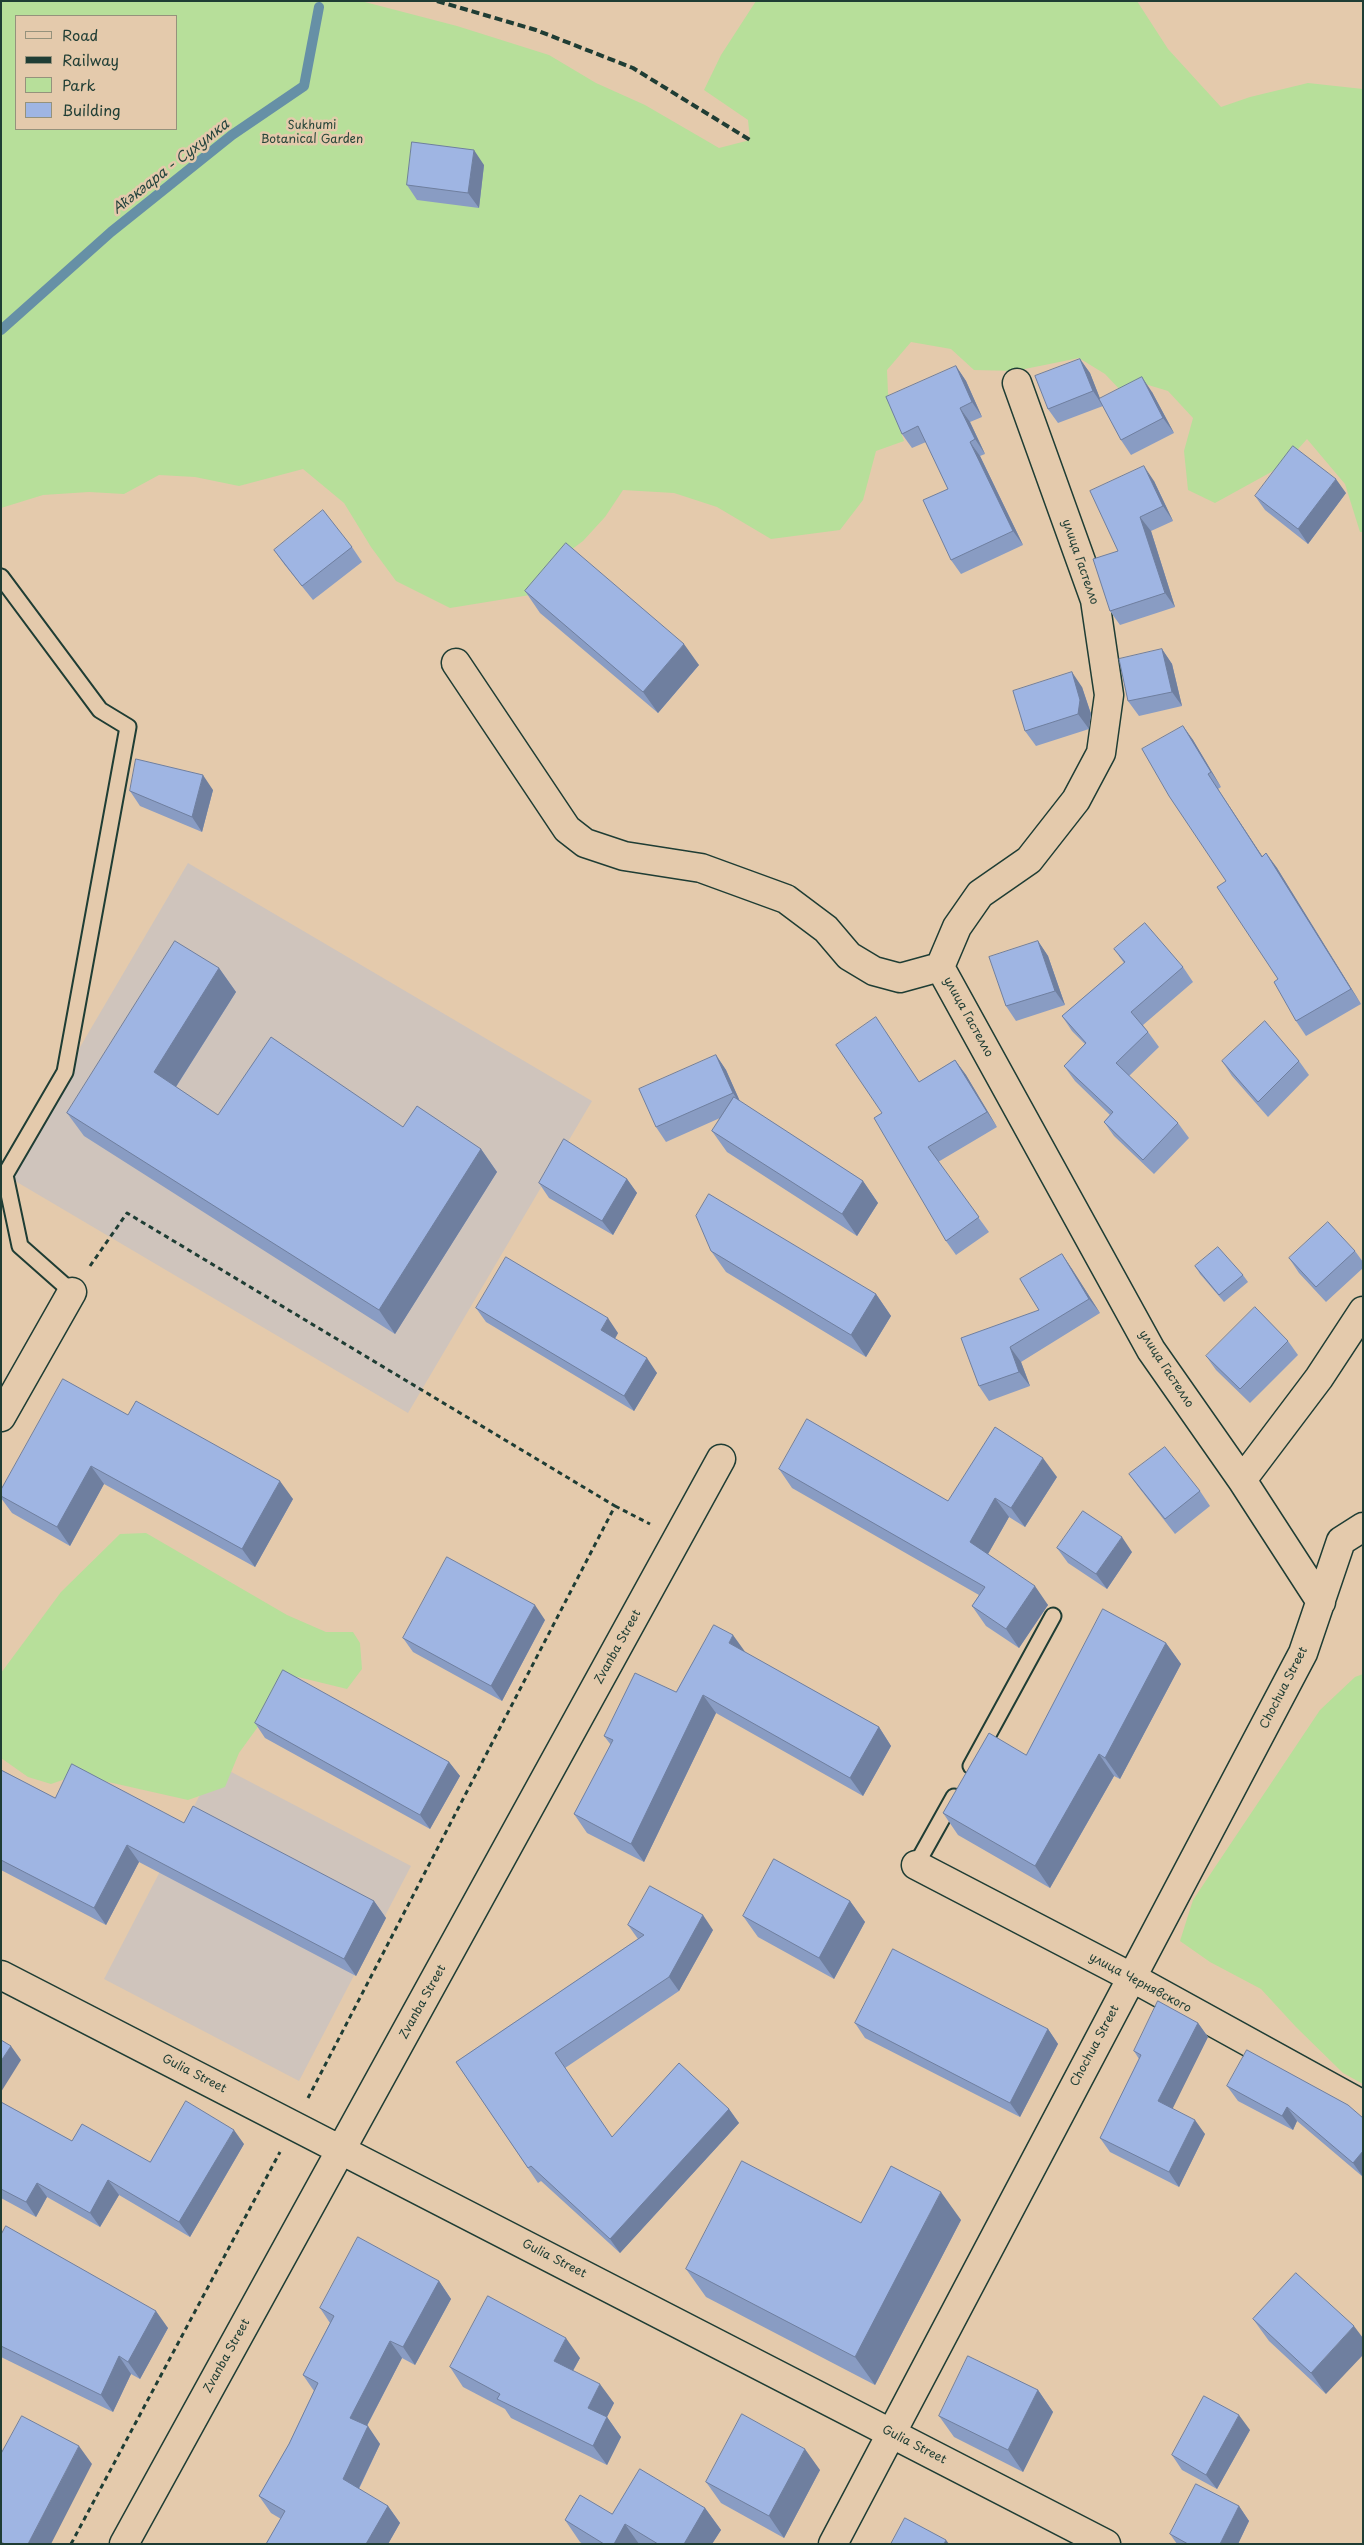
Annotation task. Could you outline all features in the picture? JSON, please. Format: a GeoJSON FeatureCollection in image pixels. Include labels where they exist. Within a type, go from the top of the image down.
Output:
{"type":"FeatureCollection","features":[{"type":"Feature","properties":{"kind":"street","name":"улица Гастелло"},"geometry":{"type":"LineString","coordinates":[[1017,383],[1095,600],[1110,695],[1101,753],[1076,800],[1029,860],[980,894],[957,927],[940,967],[1151,1350],[1242,1480],[1321,1602]]}},
{"type":"Feature","properties":{"kind":"street"},"geometry":{"type":"LineString","coordinates":[[456,663],[567,829],[585,843],[624,856],[702,868],[786,899],[826,929],[849,956],[874,971],[900,978],[940,967]]}},
{"type":"Feature","properties":{"kind":"street"},"geometry":{"type":"LineString","coordinates":[[1,1417],[72,1292]]}},
{"type":"Feature","properties":{"kind":"street"},"geometry":{"type":"LineString","coordinates":[[1242,1480],[1319,1378],[1363,1311]]}},
{"type":"Feature","properties":{"kind":"street","name":"Zvanba Street"},"geometry":{"type":"LineString","coordinates":[[124,2544],[721,1459]]}},
{"type":"Feature","properties":{"kind":"street","name":"Chochua Street"},"geometry":{"type":"LineString","coordinates":[[833,2544],[1303,1653],[1321,1602],[1352,1534]]}},
{"type":"Feature","properties":{"kind":"street","name":"улица Чернявского"},"geometry":{"type":"LineString","coordinates":[[916,1865],[1131,1978],[1363,2105]]}},
{"type":"Feature","properties":{"kind":"street","name":"Gulia Street"},"geometry":{"type":"LineString","coordinates":[[1,1975],[1106,2544]]}},
{"type":"Feature","properties":{"kind":"lane"},"geometry":{"type":"LineString","coordinates":[[1,577],[100,710],[128,727],[65,1072],[5,1175],[20,1246],[72,1292]]}},
{"type":"Feature","properties":{"kind":"lane"},"geometry":{"type":"LineString","coordinates":[[916,1865],[1053,1616]]}},
{"type":"Feature","properties":{"kind":"path"},"geometry":{"type":"LineString","coordinates":[[72,1292],[127,1213],[615,1506],[678,1539]]}},
{"type":"Feature","properties":{"kind":"path"},"geometry":{"type":"LineString","coordinates":[[70,2544],[294,2125],[615,1506]]}},
{"type":"Feature","properties":{"kind":"shaded area"},"geometry":{"type":"Polygon","coordinates":[[[188,863],[592,1101],[408,1413],[5,1175],[188,863]]]}},
{"type":"Feature","properties":{"kind":"shaded area"},"geometry":{"type":"Polygon","coordinates":[[[216,1764],[411,1866],[299,2081],[104,1979],[216,1764]]]}},
{"type":"Feature","properties":{"kind":"green space","name":"Sukhumi Botanical Garden"},"geometry":{"type":"Polygon","coordinates":[[[1,1],[361,1],[457,26],[549,55],[596,83],[645,105],[719,148],[750,140],[748,120],[704,90],[721,55],[756,1],[1137,1],[1168,49],[1221,107],[1250,97],[1308,83],[1363,89],[1363,532],[1360,532],[1345,484],[1307,439],[1284,465],[1215,503],[1188,490],[1184,451],[1193,418],[1168,391],[1145,384],[1124,394],[1105,374],[1079,358],[1015,371],[974,370],[951,349],[911,342],[887,370],[888,393],[904,441],[876,451],[863,500],[840,530],[771,539],[717,507],[674,493],[623,490],[605,517],[583,541],[551,565],[530,595],[450,608],[396,581],[371,547],[344,503],[303,469],[239,486],[195,477],[159,475],[124,494],[89,492],[43,495],[1,508],[1,1]]]}},
{"type":"Feature","properties":{"kind":"green space"},"geometry":{"type":"Polygon","coordinates":[[[146,1533],[287,1615],[326,1632],[353,1632],[360,1643],[362,1669],[347,1689],[298,1677],[291,1681],[239,1753],[225,1787],[188,1800],[77,1775],[51,1784],[28,1777],[1,1758],[1,1673],[61,1592],[120,1534],[146,1533]]]}},
{"type":"Feature","properties":{"kind":"green space"},"geometry":{"type":"Polygon","coordinates":[[[1363,1674],[1363,2084],[1343,2073],[1261,1989],[1210,1962],[1180,1941],[1193,1900],[1320,1710],[1355,1677],[1363,1674]]]}},
{"type":"Feature","properties":{"kind":"building"},"geometry":{"type":"Polygon","coordinates":[[[412,142],[474,150],[468,193],[407,185],[412,142]]]}},
{"type":"Feature","properties":{"kind":"building"},"geometry":{"type":"Polygon","coordinates":[[[1080,359],[1093,391],[1048,409],[1035,376],[1080,359]]]}},
{"type":"Feature","properties":{"kind":"building"},"geometry":{"type":"Polygon","coordinates":[[[956,366],[972,402],[960,408],[975,439],[970,442],[1013,531],[951,560],[923,500],[948,489],[918,426],[902,434],[886,397],[956,366]]]}},
{"type":"Feature","properties":{"kind":"building"},"geometry":{"type":"Polygon","coordinates":[[[1142,377],[1163,418],[1121,440],[1099,399],[1142,377]]]}},
{"type":"Feature","properties":{"kind":"building"},"geometry":{"type":"Polygon","coordinates":[[[1293,446],[1336,479],[1298,529],[1255,496],[1293,446]]]}},
{"type":"Feature","properties":{"kind":"building"},"geometry":{"type":"Polygon","coordinates":[[[1144,466],[1163,506],[1140,517],[1165,593],[1110,611],[1093,559],[1118,551],[1090,491],[1144,466]]]}},
{"type":"Feature","properties":{"kind":"building"},"geometry":{"type":"Polygon","coordinates":[[[323,510],[352,547],[302,586],[274,550],[323,510]]]}},
{"type":"Feature","properties":{"kind":"building"},"geometry":{"type":"Polygon","coordinates":[[[566,543],[684,644],[643,692],[525,591],[566,543]]]}},
{"type":"Feature","properties":{"kind":"building"},"geometry":{"type":"Polygon","coordinates":[[[1162,649],[1172,692],[1128,701],[1119,659],[1162,649]]]}},
{"type":"Feature","properties":{"kind":"building"},"geometry":{"type":"Polygon","coordinates":[[[1072,672],[1080,700],[1078,714],[1025,731],[1013,691],[1072,672]]]}},
{"type":"Feature","properties":{"kind":"building"},"geometry":{"type":"Polygon","coordinates":[[[1183,726],[1211,772],[1208,774],[1262,857],[1266,853],[1351,989],[1296,1021],[1274,982],[1278,979],[1217,887],[1226,881],[1169,796],[1142,749],[1183,726]]]}},
{"type":"Feature","properties":{"kind":"building"},"geometry":{"type":"Polygon","coordinates":[[[136,759],[203,775],[192,817],[130,791],[136,759]]]}},
{"type":"Feature","properties":{"kind":"building"},"geometry":{"type":"Polygon","coordinates":[[[1145,923],[1183,967],[1131,1012],[1148,1032],[1116,1063],[1178,1123],[1143,1160],[1104,1122],[1113,1112],[1064,1066],[1086,1043],[1062,1016],[1125,962],[1114,949],[1145,923]]]}},
{"type":"Feature","properties":{"kind":"building"},"geometry":{"type":"Polygon","coordinates":[[[175,941],[219,968],[154,1072],[218,1115],[271,1037],[403,1127],[417,1106],[481,1149],[379,1310],[67,1113],[175,941]]]}},
{"type":"Feature","properties":{"kind":"building"},"geometry":{"type":"Polygon","coordinates":[[[1038,941],[1055,991],[1006,1006],[989,957],[1038,941]]]}},
{"type":"Feature","properties":{"kind":"building"},"geometry":{"type":"Polygon","coordinates":[[[876,1017],[919,1082],[955,1060],[987,1112],[928,1147],[979,1217],[946,1241],[874,1118],[882,1113],[836,1045],[876,1017]]]}},
{"type":"Feature","properties":{"kind":"building"},"geometry":{"type":"Polygon","coordinates":[[[1265,1021],[1299,1061],[1258,1102],[1222,1061],[1265,1021]]]}},
{"type":"Feature","properties":{"kind":"building"},"geometry":{"type":"Polygon","coordinates":[[[716,1055],[733,1093],[656,1127],[639,1089],[716,1055]]]}},
{"type":"Feature","properties":{"kind":"building"},"geometry":{"type":"Polygon","coordinates":[[[734,1097],[863,1181],[842,1214],[712,1131],[734,1097]]]}},
{"type":"Feature","properties":{"kind":"building"},"geometry":{"type":"Polygon","coordinates":[[[564,1139],[627,1179],[602,1221],[539,1183],[564,1139]]]}},
{"type":"Feature","properties":{"kind":"building"},"geometry":{"type":"Polygon","coordinates":[[[709,1194],[876,1294],[851,1335],[711,1251],[696,1216],[709,1194]]]}},
{"type":"Feature","properties":{"kind":"building"},"geometry":{"type":"Polygon","coordinates":[[[1328,1222],[1355,1251],[1316,1287],[1289,1258],[1328,1222]]]}},
{"type":"Feature","properties":{"kind":"building"},"geometry":{"type":"Polygon","coordinates":[[[1218,1247],[1243,1275],[1219,1295],[1195,1266],[1218,1247]]]}},
{"type":"Feature","properties":{"kind":"building"},"geometry":{"type":"Polygon","coordinates":[[[1062,1254],[1089,1299],[1010,1347],[1019,1372],[979,1386],[961,1338],[1039,1310],[1020,1279],[1062,1254]]]}},
{"type":"Feature","properties":{"kind":"building"},"geometry":{"type":"Polygon","coordinates":[[[506,1257],[608,1318],[601,1330],[647,1358],[624,1396],[476,1308],[506,1257]]]}},
{"type":"Feature","properties":{"kind":"building"},"geometry":{"type":"Polygon","coordinates":[[[1255,1307],[1288,1341],[1240,1389],[1206,1356],[1255,1307]]]}},
{"type":"Feature","properties":{"kind":"building"},"geometry":{"type":"Polygon","coordinates":[[[63,1379],[128,1415],[136,1401],[280,1481],[242,1549],[91,1466],[57,1527],[1,1496],[1,1490],[63,1379]]]}},
{"type":"Feature","properties":{"kind":"building"},"geometry":{"type":"Polygon","coordinates":[[[807,1419],[948,1501],[995,1427],[1043,1458],[1011,1508],[995,1498],[970,1542],[1035,1586],[1006,1629],[972,1606],[985,1587],[779,1469],[807,1419]]]}},
{"type":"Feature","properties":{"kind":"building"},"geometry":{"type":"Polygon","coordinates":[[[1165,1447],[1200,1491],[1165,1519],[1129,1474],[1165,1447]]]}},
{"type":"Feature","properties":{"kind":"building"},"geometry":{"type":"Polygon","coordinates":[[[1083,1511],[1122,1537],[1096,1574],[1057,1548],[1083,1511]]]}},
{"type":"Feature","properties":{"kind":"building"},"geometry":{"type":"Polygon","coordinates":[[[447,1557],[535,1605],[491,1686],[403,1638],[447,1557]]]}},
{"type":"Feature","properties":{"kind":"building"},"geometry":{"type":"Polygon","coordinates":[[[1103,1609],[1166,1643],[1105,1758],[1099,1754],[1035,1866],[943,1813],[989,1733],[1026,1755],[1103,1609]]]}},
{"type":"Feature","properties":{"kind":"building"},"geometry":{"type":"Polygon","coordinates":[[[714,1625],[733,1635],[729,1643],[879,1727],[850,1778],[703,1695],[631,1844],[574,1814],[613,1740],[604,1736],[635,1673],[676,1692],[714,1625]]]}},
{"type":"Feature","properties":{"kind":"building"},"geometry":{"type":"Polygon","coordinates":[[[283,1670],[449,1762],[420,1815],[255,1723],[283,1670]]]}},
{"type":"Feature","properties":{"kind":"building"},"geometry":{"type":"Polygon","coordinates":[[[72,1764],[184,1823],[193,1806],[374,1901],[344,1959],[127,1845],[94,1908],[1,1860],[1,1770],[55,1798],[72,1764]]]}},
{"type":"Feature","properties":{"kind":"building"},"geometry":{"type":"Polygon","coordinates":[[[774,1859],[850,1901],[819,1958],[743,1916],[774,1859]]]}},
{"type":"Feature","properties":{"kind":"building"},"geometry":{"type":"Polygon","coordinates":[[[650,1886],[703,1915],[669,1977],[555,2053],[612,2137],[679,2063],[729,2109],[610,2239],[531,2166],[528,2168],[456,2062],[644,1935],[628,1925],[650,1886]]]}},
{"type":"Feature","properties":{"kind":"building"},"geometry":{"type":"Polygon","coordinates":[[[893,1949],[1048,2029],[1010,2103],[855,2023],[893,1949]]]}},
{"type":"Feature","properties":{"kind":"building"},"geometry":{"type":"Polygon","coordinates":[[[1158,2001],[1198,2023],[1158,2101],[1195,2120],[1169,2172],[1100,2138],[1141,2055],[1134,2051],[1158,2001]]]}},
{"type":"Feature","properties":{"kind":"building"},"geometry":{"type":"Polygon","coordinates":[[[1,2040],[11,2046],[1,2061],[1,2040]]]}},
{"type":"Feature","properties":{"kind":"building"},"geometry":{"type":"Polygon","coordinates":[[[1247,2050],[1348,2105],[1363,2118],[1363,2151],[1353,2163],[1287,2107],[1282,2116],[1227,2086],[1247,2050]]]}},
{"type":"Feature","properties":{"kind":"building"},"geometry":{"type":"Polygon","coordinates":[[[186,2101],[234,2130],[179,2222],[108,2180],[90,2213],[37,2183],[26,2202],[1,2189],[1,2102],[72,2141],[82,2124],[150,2162],[186,2101]]]}},
{"type":"Feature","properties":{"kind":"building"},"geometry":{"type":"Polygon","coordinates":[[[742,2161],[861,2223],[891,2166],[941,2192],[855,2357],[686,2269],[742,2161]]]}},
{"type":"Feature","properties":{"kind":"building"},"geometry":{"type":"Polygon","coordinates":[[[6,2226],[156,2311],[128,2362],[119,2356],[101,2395],[1,2346],[1,2235],[6,2226]]]}},
{"type":"Feature","properties":{"kind":"building"},"geometry":{"type":"Polygon","coordinates":[[[358,2237],[439,2281],[403,2347],[390,2341],[350,2418],[368,2426],[343,2479],[388,2506],[366,2544],[266,2544],[285,2511],[259,2496],[289,2444],[318,2383],[303,2375],[334,2316],[320,2308],[358,2237]]]}},
{"type":"Feature","properties":{"kind":"building"},"geometry":{"type":"Polygon","coordinates":[[[1296,2273],[1354,2326],[1311,2373],[1253,2319],[1296,2273]]]}},
{"type":"Feature","properties":{"kind":"building"},"geometry":{"type":"Polygon","coordinates":[[[488,2296],[566,2338],[554,2361],[600,2384],[588,2408],[607,2417],[593,2446],[497,2399],[500,2394],[450,2367],[488,2296]]]}},
{"type":"Feature","properties":{"kind":"building"},"geometry":{"type":"Polygon","coordinates":[[[968,2356],[1038,2390],[1008,2450],[939,2416],[968,2356]]]}},
{"type":"Feature","properties":{"kind":"building"},"geometry":{"type":"Polygon","coordinates":[[[1204,2396],[1239,2415],[1206,2475],[1172,2455],[1204,2396]]]}},
{"type":"Feature","properties":{"kind":"building"},"geometry":{"type":"Polygon","coordinates":[[[742,2414],[805,2449],[769,2516],[706,2482],[742,2414]]]}},
{"type":"Feature","properties":{"kind":"building"},"geometry":{"type":"Polygon","coordinates":[[[22,2416],[79,2446],[28,2544],[5,2544],[1,2542],[1,2454],[22,2416]]]}},
{"type":"Feature","properties":{"kind":"building"},"geometry":{"type":"Polygon","coordinates":[[[640,2469],[705,2508],[684,2544],[658,2544],[625,2524],[614,2544],[604,2544],[565,2520],[580,2495],[612,2514],[640,2469]]]}},
{"type":"Feature","properties":{"kind":"building"},"geometry":{"type":"Polygon","coordinates":[[[1196,2484],[1239,2506],[1220,2544],[1188,2544],[1170,2534],[1196,2484]]]}},
{"type":"Feature","properties":{"kind":"building"},"geometry":{"type":"Polygon","coordinates":[[[905,2518],[946,2540],[944,2544],[891,2544],[905,2518]]]}},
{"type":"Feature","properties":{"kind":"waterway","name":"Аҟәкәара - Сухумка"},"geometry":{"type":"LineString","coordinates":[[1,330],[111,232],[232,135],[304,86],[319,7]]}},
{"type":"Feature","properties":{"kind":"railway"},"geometry":{"type":"LineString","coordinates":[[437,1],[536,30],[633,68],[750,140]]}}]}
